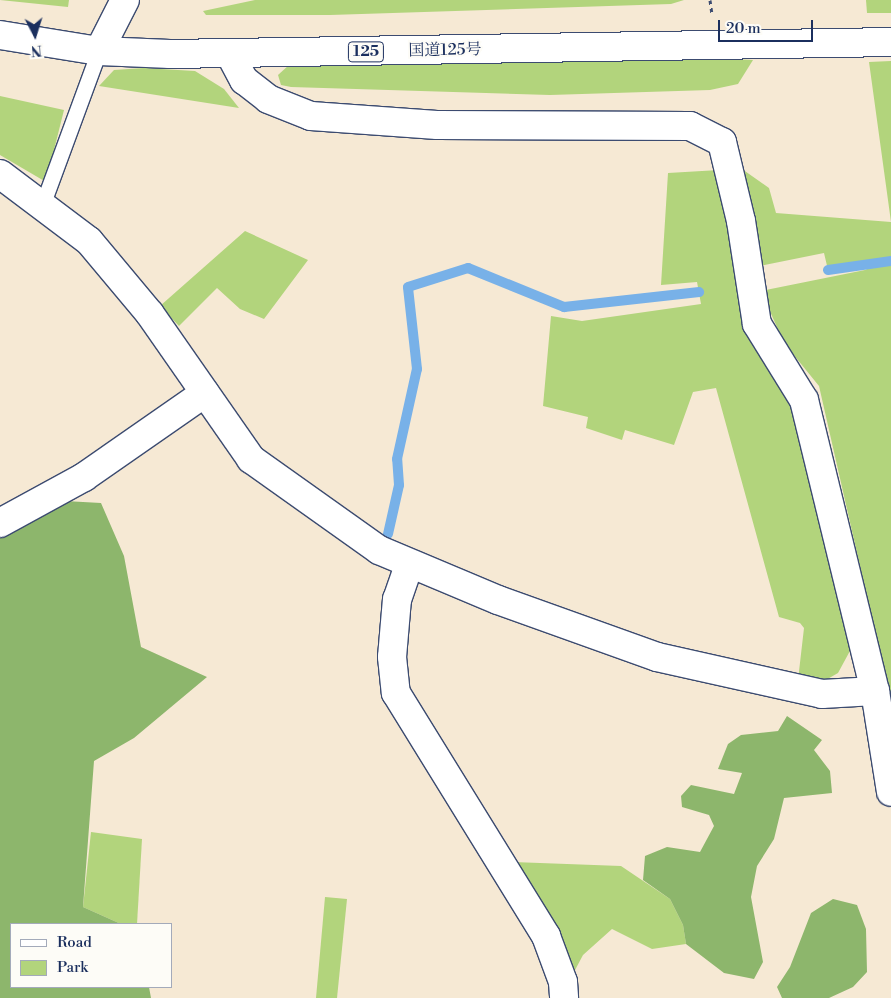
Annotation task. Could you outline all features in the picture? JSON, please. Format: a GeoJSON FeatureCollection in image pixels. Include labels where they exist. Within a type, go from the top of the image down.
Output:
{"type":"FeatureCollection","features":[{"type":"Feature","properties":{"kind":"main road"},"geometry":{"type":"LineString","coordinates":[[99,51],[125,0]]}},
{"type":"Feature","properties":{"kind":"main road","name":"国道125号"},"geometry":{"type":"LineString","coordinates":[[0,35],[99,51],[230,54],[891,42]]}},
{"type":"Feature","properties":{"kind":"main road"},"geometry":{"type":"LineString","coordinates":[[230,54],[244,80],[268,99],[310,116],[437,125],[690,126],[722,142],[741,221],[757,324],[804,400],[875,691],[891,792]]}},
{"type":"Feature","properties":{"kind":"main road"},"geometry":{"type":"LineString","coordinates":[[0,174],[43,203],[89,241],[150,314],[251,459],[303,500],[409,565],[657,657],[822,694],[875,691]]}},
{"type":"Feature","properties":{"kind":"main road"},"geometry":{"type":"LineString","coordinates":[[0,523],[84,477],[205,393]]}},
{"type":"Feature","properties":{"kind":"main road"},"geometry":{"type":"LineString","coordinates":[[409,565],[397,599],[392,657],[396,692],[546,936],[563,982],[564,998]]}},
{"type":"Feature","properties":{"kind":"lane"},"geometry":{"type":"LineString","coordinates":[[43,203],[99,51]]}},
{"type":"Feature","properties":{"kind":"path"},"geometry":{"type":"LineString","coordinates":[[710,0],[712,22]]}},
{"type":"Feature","properties":{"kind":"green space"},"geometry":{"type":"Polygon","coordinates":[[[0,0],[69,0],[68,7],[0,0]]]}},
{"type":"Feature","properties":{"kind":"green space"},"geometry":{"type":"Polygon","coordinates":[[[255,0],[684,0],[671,4],[330,15],[206,15],[203,11],[255,0]]]}},
{"type":"Feature","properties":{"kind":"green space"},"geometry":{"type":"Polygon","coordinates":[[[866,0],[891,0],[891,13],[867,13],[866,0]]]}},
{"type":"Feature","properties":{"kind":"green space"},"geometry":{"type":"Polygon","coordinates":[[[704,58],[753,60],[738,84],[710,90],[550,95],[291,87],[281,85],[278,75],[289,65],[704,58]]]}},
{"type":"Feature","properties":{"kind":"green space"},"geometry":{"type":"Polygon","coordinates":[[[891,61],[891,222],[869,62],[891,61]]]}},
{"type":"Feature","properties":{"kind":"green space"},"geometry":{"type":"Polygon","coordinates":[[[144,68],[195,71],[224,89],[239,108],[99,86],[114,70],[144,68]]]}},
{"type":"Feature","properties":{"kind":"green space"},"geometry":{"type":"Polygon","coordinates":[[[0,96],[64,110],[46,182],[0,155],[0,96]]]}},
{"type":"Feature","properties":{"kind":"green space"},"geometry":{"type":"Polygon","coordinates":[[[742,169],[769,188],[776,213],[891,222],[891,726],[880,654],[819,386],[784,343],[761,291],[865,270],[879,263],[828,270],[824,253],[759,266],[742,169]]]}},
{"type":"Feature","properties":{"kind":"green space"},"geometry":{"type":"Polygon","coordinates":[[[719,170],[788,394],[851,649],[838,673],[824,681],[798,680],[804,628],[800,623],[779,617],[716,388],[693,392],[674,445],[625,430],[622,440],[586,428],[588,417],[543,406],[551,316],[582,321],[701,304],[697,282],[661,285],[668,173],[719,170]]]}},
{"type":"Feature","properties":{"kind":"green space"},"geometry":{"type":"Polygon","coordinates":[[[245,231],[308,260],[264,319],[240,309],[217,288],[179,326],[160,306],[245,231]]]}},
{"type":"Feature","properties":{"kind":"green space"},"geometry":{"type":"Polygon","coordinates":[[[65,501],[101,503],[124,556],[141,647],[207,677],[134,738],[94,761],[83,907],[119,923],[10,923],[10,988],[149,988],[151,998],[0,998],[0,535],[65,501]]]}},
{"type":"Feature","properties":{"kind":"green space"},"geometry":{"type":"Polygon","coordinates":[[[787,716],[822,740],[814,750],[830,771],[832,793],[784,798],[774,839],[757,866],[751,897],[763,962],[754,979],[724,973],[686,944],[683,925],[670,899],[643,880],[645,856],[667,847],[700,852],[714,826],[709,815],[682,807],[681,796],[691,785],[734,794],[742,773],[718,769],[728,744],[741,735],[778,731],[787,716]]]}},
{"type":"Feature","properties":{"kind":"green space"},"geometry":{"type":"Polygon","coordinates":[[[91,832],[142,839],[137,923],[119,923],[83,907],[91,832]]]}},
{"type":"Feature","properties":{"kind":"green space"},"geometry":{"type":"Polygon","coordinates":[[[513,862],[621,866],[670,899],[683,925],[686,944],[652,949],[612,929],[583,955],[574,972],[513,862]]]}},
{"type":"Feature","properties":{"kind":"green space"},"geometry":{"type":"Polygon","coordinates":[[[325,897],[347,899],[337,998],[316,998],[325,897]]]}},
{"type":"Feature","properties":{"kind":"green space"},"geometry":{"type":"Polygon","coordinates":[[[833,899],[857,905],[866,929],[867,972],[853,987],[829,998],[782,998],[777,987],[790,967],[811,913],[833,899]]]}},
{"type":"Feature","properties":{"kind":"waterway"},"geometry":{"type":"LineString","coordinates":[[828,270],[891,261]]}},
{"type":"Feature","properties":{"kind":"waterway"},"geometry":{"type":"LineString","coordinates":[[388,534],[399,485],[397,459],[417,369],[408,287],[468,268],[564,307],[699,292]]}}]}
